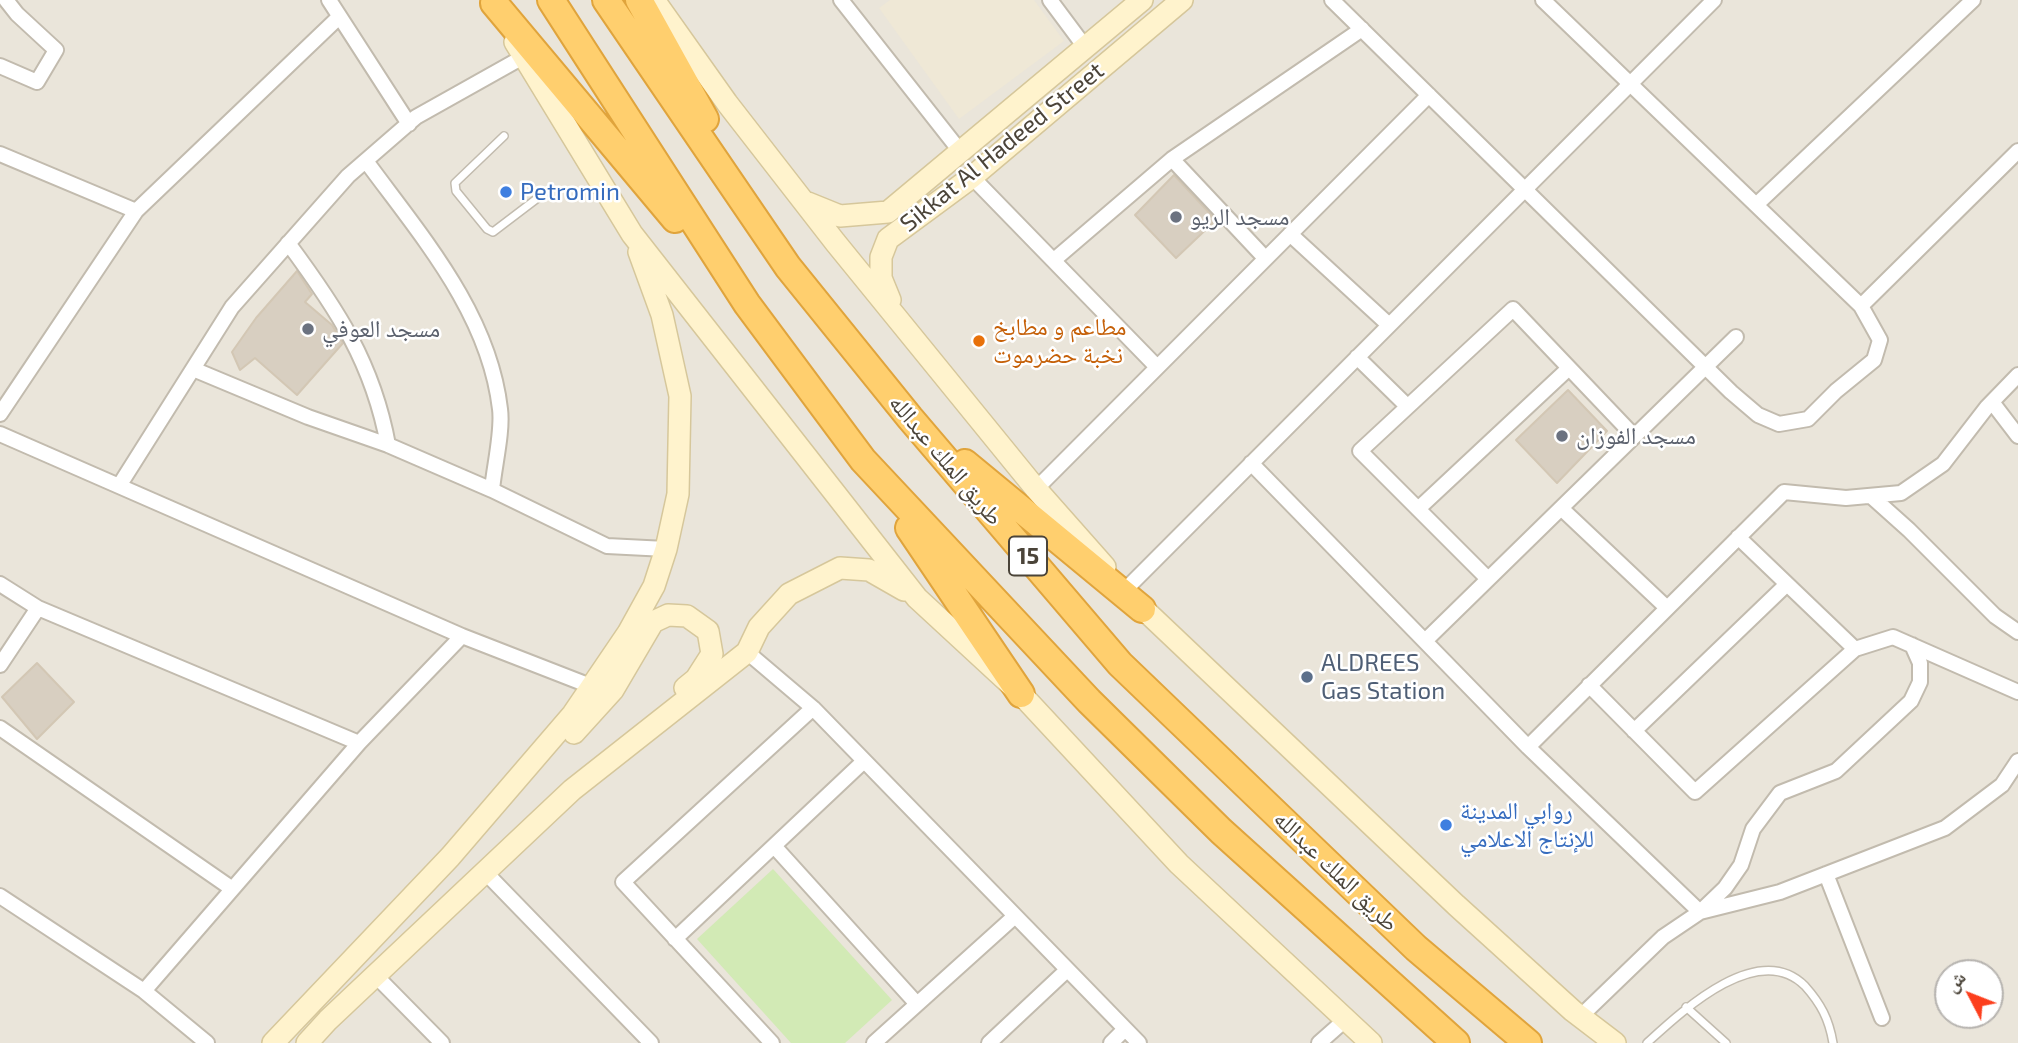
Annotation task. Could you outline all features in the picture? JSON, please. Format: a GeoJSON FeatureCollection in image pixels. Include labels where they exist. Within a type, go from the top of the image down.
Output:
{"type":"FeatureCollection","features":[{"type":"Feature","properties":{"kind":"highway","name":"طريق الملك عبدالله"},"geometry":{"type":"LineString","coordinates":[[551,0],[747,304],[863,460],[1089,701],[1221,831],[1456,1043]]}},
{"type":"Feature","properties":{"kind":"highway","name":"طريق الملك عبدالله"},"geometry":{"type":"LineString","coordinates":[[606,0],[788,267],[910,418],[1120,664],[1416,948],[1528,1043]]}},
{"type":"Feature","properties":{"kind":"highway"},"geometry":{"type":"LineString","coordinates":[[639,0],[788,267]]}},
{"type":"Feature","properties":{"kind":"highway"},"geometry":{"type":"LineString","coordinates":[[493,2],[747,304]]}},
{"type":"Feature","properties":{"kind":"highway"},"geometry":{"type":"LineString","coordinates":[[910,418],[1133,599]]}},
{"type":"Feature","properties":{"kind":"highway"},"geometry":{"type":"LineString","coordinates":[[863,460],[1021,694]]}},
{"type":"Feature","properties":{"kind":"main road"},"geometry":{"type":"LineString","coordinates":[[654,0],[727,103],[899,321],[1036,489],[1133,599],[1456,905],[1580,1017],[1615,1043]]}},
{"type":"Feature","properties":{"kind":"main road","name":"Sikkat Al Hadeed Street"},"geometry":{"type":"LineString","coordinates":[[899,321],[881,278],[881,257],[895,220],[960,151],[1142,0]]}},
{"type":"Feature","properties":{"kind":"main road","name":"Sikkat Al Hadeed Street"},"geometry":{"type":"LineString","coordinates":[[808,204],[839,216],[895,220],[972,177],[1182,0]]}},
{"type":"Feature","properties":{"kind":"main road"},"geometry":{"type":"LineString","coordinates":[[493,2],[523,57],[632,234],[917,598],[1021,694],[1179,864],[1371,1043]]}},
{"type":"Feature","properties":{"kind":"main road"},"geometry":{"type":"LineString","coordinates":[[273,1043],[450,857],[573,714],[628,633],[654,586],[666,549],[678,494],[680,396],[662,315],[632,234]]}},
{"type":"Feature","properties":{"kind":"main road"},"geometry":{"type":"LineString","coordinates":[[572,790],[747,652],[759,627],[789,594],[840,568],[869,569],[917,598]]}},
{"type":"Feature","properties":{"kind":"main road"},"geometry":{"type":"LineString","coordinates":[[307,1043],[375,975],[572,790],[696,679],[712,654],[708,631],[687,616],[668,615],[653,622],[613,690],[577,730],[495,805]]}},
{"type":"Feature","properties":{"kind":"street"},"geometry":{"type":"LineString","coordinates":[[0,66],[37,82],[56,50],[17,14],[6,0]]}},
{"type":"Feature","properties":{"kind":"street"},"geometry":{"type":"LineString","coordinates":[[329,0],[409,124]]}},
{"type":"Feature","properties":{"kind":"street"},"geometry":{"type":"LineString","coordinates":[[1050,0],[1085,47]]}},
{"type":"Feature","properties":{"kind":"street"},"geometry":{"type":"LineString","coordinates":[[1332,0],[1731,392],[1758,415],[1779,424],[1808,419],[1836,391],[1874,360],[1880,340],[1861,306],[1542,0]]}},
{"type":"Feature","properties":{"kind":"street"},"geometry":{"type":"LineString","coordinates":[[1133,599],[1251,463],[1714,0]]}},
{"type":"Feature","properties":{"kind":"street"},"geometry":{"type":"LineString","coordinates":[[1756,205],[1973,0]]}},
{"type":"Feature","properties":{"kind":"street"},"geometry":{"type":"LineString","coordinates":[[843,1],[960,151]]}},
{"type":"Feature","properties":{"kind":"street"},"geometry":{"type":"LineString","coordinates":[[0,414],[136,211],[339,18]]}},
{"type":"Feature","properties":{"kind":"street"},"geometry":{"type":"LineString","coordinates":[[1054,260],[1172,159],[1362,29]]}},
{"type":"Feature","properties":{"kind":"street"},"geometry":{"type":"LineString","coordinates":[[119,486],[232,307],[348,176],[416,117],[523,57]]}},
{"type":"Feature","properties":{"kind":"street"},"geometry":{"type":"LineString","coordinates":[[1036,489],[1429,95]]}},
{"type":"Feature","properties":{"kind":"street"},"geometry":{"type":"LineString","coordinates":[[1861,306],[2018,151]]}},
{"type":"Feature","properties":{"kind":"street"},"geometry":{"type":"LineString","coordinates":[[1,157],[136,211]]}},
{"type":"Feature","properties":{"kind":"street"},"geometry":{"type":"LineString","coordinates":[[1172,159],[1265,258]]}},
{"type":"Feature","properties":{"kind":"street"},"geometry":{"type":"LineString","coordinates":[[366,160],[453,279],[489,358],[501,412],[492,490]]}},
{"type":"Feature","properties":{"kind":"street"},"geometry":{"type":"LineString","coordinates":[[972,177],[1157,367]]}},
{"type":"Feature","properties":{"kind":"street"},"geometry":{"type":"LineString","coordinates":[[1290,234],[1389,325]]}},
{"type":"Feature","properties":{"kind":"street"},"geometry":{"type":"LineString","coordinates":[[289,243],[326,295],[363,361],[382,415],[387,445]]}},
{"type":"Feature","properties":{"kind":"street"},"geometry":{"type":"LineString","coordinates":[[1488,579],[1360,451],[1513,309],[1633,436]]}},
{"type":"Feature","properties":{"kind":"street"},"geometry":{"type":"LineString","coordinates":[[1425,642],[1736,337]]}},
{"type":"Feature","properties":{"kind":"street"},"geometry":{"type":"LineString","coordinates":[[1357,357],[1407,406]]}},
{"type":"Feature","properties":{"kind":"street"},"geometry":{"type":"LineString","coordinates":[[1418,509],[1569,368]]}},
{"type":"Feature","properties":{"kind":"street"},"geometry":{"type":"LineString","coordinates":[[193,369],[308,417],[387,445],[492,490],[607,546],[666,549]]}},
{"type":"Feature","properties":{"kind":"street"},"geometry":{"type":"LineString","coordinates":[[1528,747],[1784,492],[1846,498],[1901,493],[1943,464],[1992,402],[2018,375]]}},
{"type":"Feature","properties":{"kind":"street"},"geometry":{"type":"LineString","coordinates":[[1992,402],[2018,436]]}},
{"type":"Feature","properties":{"kind":"street"},"geometry":{"type":"LineString","coordinates":[[0,434],[462,636],[593,687]]}},
{"type":"Feature","properties":{"kind":"street"},"geometry":{"type":"LineString","coordinates":[[1251,463],[1528,747],[1700,912]]}},
{"type":"Feature","properties":{"kind":"street"},"geometry":{"type":"LineString","coordinates":[[1871,496],[1995,616],[2018,632]]}},
{"type":"Feature","properties":{"kind":"street"},"geometry":{"type":"LineString","coordinates":[[1561,508],[1667,608]]}},
{"type":"Feature","properties":{"kind":"street"},"geometry":{"type":"LineString","coordinates":[[1738,537],[1855,649]]}},
{"type":"Feature","properties":{"kind":"street"},"geometry":{"type":"LineString","coordinates":[[0,584],[38,608],[359,743]]}},
{"type":"Feature","properties":{"kind":"street"},"geometry":{"type":"LineString","coordinates":[[1634,731],[1787,584]]}},
{"type":"Feature","properties":{"kind":"street"},"geometry":{"type":"LineString","coordinates":[[0,665],[38,608]]}},
{"type":"Feature","properties":{"kind":"street"},"geometry":{"type":"LineString","coordinates":[[144,992],[231,888],[359,743],[462,636]]}},
{"type":"Feature","properties":{"kind":"street"},"geometry":{"type":"LineString","coordinates":[[1589,685],[1695,792],[1855,649],[1893,637],[2018,691]]}},
{"type":"Feature","properties":{"kind":"street"},"geometry":{"type":"LineString","coordinates":[[1580,1017],[1663,937],[1700,912],[1724,888],[1741,865],[1753,829],[1780,793],[1836,771],[1911,701],[1920,682],[1920,663],[1912,645]]}},
{"type":"Feature","properties":{"kind":"street"},"geometry":{"type":"LineString","coordinates":[[747,652],[813,708],[1139,1043]]}},
{"type":"Feature","properties":{"kind":"street"},"geometry":{"type":"LineString","coordinates":[[772,1043],[623,883],[813,708]]}},
{"type":"Feature","properties":{"kind":"street"},"geometry":{"type":"LineString","coordinates":[[0,728],[231,888]]}},
{"type":"Feature","properties":{"kind":"street"},"geometry":{"type":"LineString","coordinates":[[676,939],[864,761]]}},
{"type":"Feature","properties":{"kind":"street"},"geometry":{"type":"LineString","coordinates":[[1700,912],[1780,892],[1945,828],[2002,785],[2018,761]]}},
{"type":"Feature","properties":{"kind":"street"},"geometry":{"type":"LineString","coordinates":[[774,846],[917,1004]]}},
{"type":"Feature","properties":{"kind":"street"},"geometry":{"type":"LineString","coordinates":[[485,872],[651,1043]]}},
{"type":"Feature","properties":{"kind":"street"},"geometry":{"type":"LineString","coordinates":[[1826,874],[1882,1018]]}},
{"type":"Feature","properties":{"kind":"street"},"geometry":{"type":"LineString","coordinates":[[0,896],[144,992],[207,1043]]}},
{"type":"Feature","properties":{"kind":"street"},"geometry":{"type":"LineString","coordinates":[[874,1043],[1015,916]]}},
{"type":"Feature","properties":{"kind":"street"},"geometry":{"type":"LineString","coordinates":[[989,1043],[1067,970]]}},
{"type":"Feature","properties":{"kind":"street"},"geometry":{"type":"LineString","coordinates":[[375,975],[442,1043]]}},
{"type":"Feature","properties":{"kind":"street"},"geometry":{"type":"LineString","coordinates":[[315,1043],[328,1020]]}},
{"type":"Feature","properties":{"kind":"street"},"geometry":{"type":"LineString","coordinates":[[1319,1043],[1345,1020]]}},
{"type":"Feature","properties":{"kind":"street"},"geometry":{"type":"LineString","coordinates":[[1111,1043],[1125,1029]]}},
{"type":"Feature","properties":{"kind":"lane"},"geometry":{"type":"LineString","coordinates":[[504,136],[455,183],[456,191],[487,229],[493,232],[543,194]]}},
{"type":"Feature","properties":{"kind":"lane"},"geometry":{"type":"LineString","coordinates":[[1647,1043],[1686,1007],[1707,992],[1740,977],[1768,971],[1784,972],[1799,981],[1819,1001],[1830,1023],[1833,1043]]}},
{"type":"Feature","properties":{"kind":"lane"},"geometry":{"type":"LineString","coordinates":[[1686,1007],[1726,1043]]}},
{"type":"Feature","properties":{"kind":"shaded area"},"geometry":{"type":"Polygon","coordinates":[[[0,0],[2018,0],[2018,1043],[0,1043],[0,0]]]}},
{"type":"Feature","properties":{"kind":"shaded area"},"geometry":{"type":"Polygon","coordinates":[[[890,0],[1034,0],[1064,41],[959,119],[879,8],[890,0]]]}},
{"type":"Feature","properties":{"kind":"green space"},"geometry":{"type":"Polygon","coordinates":[[[773,869],[892,1000],[845,1043],[791,1043],[697,939],[773,869]]]}},
{"type":"Feature","properties":{"kind":"building","name":"مسجد الريو"},"geometry":{"type":"Polygon","coordinates":[[[1174,175],[1216,220],[1176,258],[1135,215],[1174,175]]]}},
{"type":"Feature","properties":{"kind":"building","name":"مسجد العوفي"},"geometry":{"type":"Polygon","coordinates":[[[297,271],[312,294],[305,302],[332,325],[343,343],[297,395],[255,358],[240,370],[232,352],[256,318],[297,271]]]}},
{"type":"Feature","properties":{"kind":"building","name":"مسجد الفوزان"},"geometry":{"type":"Polygon","coordinates":[[[1568,390],[1607,431],[1557,483],[1516,440],[1568,390]]]}},
{"type":"Feature","properties":{"kind":"building"},"geometry":{"type":"Polygon","coordinates":[[[37,663],[74,702],[37,739],[2,697],[37,663]]]}},
{"type":"Feature","properties":{"kind":"place","name":"Petromin"},"geometry":{"type":"Point","coordinates":[506,192]}},
{"type":"Feature","properties":{"kind":"place","name":"مسجد الريو"},"geometry":{"type":"Point","coordinates":[1176,217]}},
{"type":"Feature","properties":{"kind":"place","name":"مسجد العوفي"},"geometry":{"type":"Point","coordinates":[308,329]}},
{"type":"Feature","properties":{"kind":"place","name":"مطاعم و مطابخ نخبة حضرموت"},"geometry":{"type":"Point","coordinates":[979,341]}},
{"type":"Feature","properties":{"kind":"place","name":"مسجد الفوزان"},"geometry":{"type":"Point","coordinates":[1562,436]}},
{"type":"Feature","properties":{"kind":"place","name":"ALDREES Gas Station"},"geometry":{"type":"Point","coordinates":[1307,677]}},
{"type":"Feature","properties":{"kind":"place","name":"روابي المدينة للإنتاج الاعلامي"},"geometry":{"type":"Point","coordinates":[1446,825]}}]}
